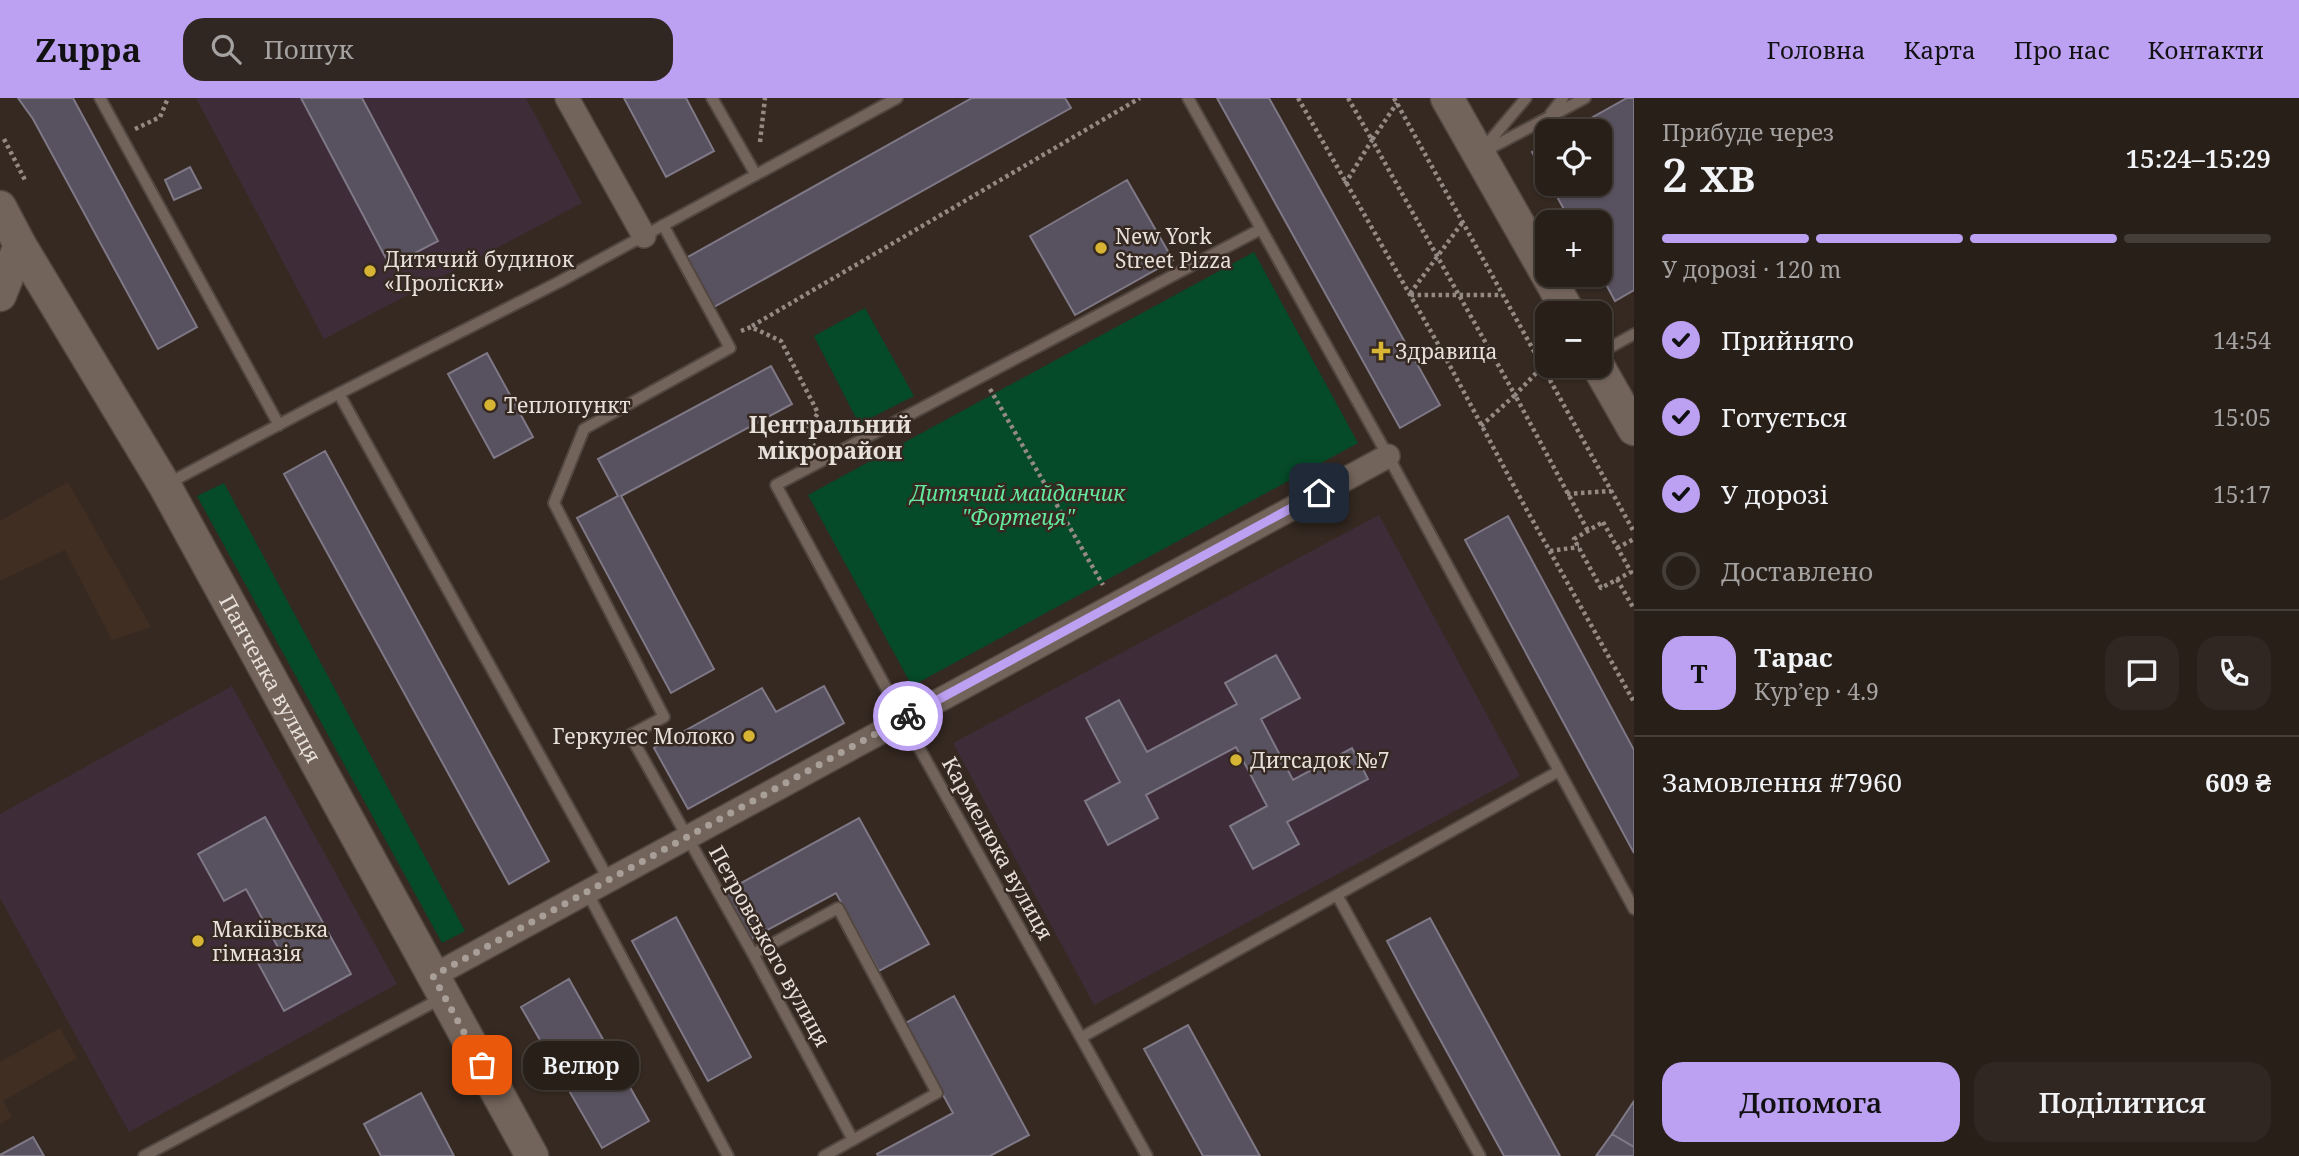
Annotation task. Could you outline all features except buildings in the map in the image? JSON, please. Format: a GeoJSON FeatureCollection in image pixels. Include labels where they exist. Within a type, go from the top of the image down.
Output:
{"type":"FeatureCollection","features":[{"type":"Feature","properties":{"kind":"street"},"geometry":{"type":"LineString","coordinates":[[567,98],[653,231]]}},
{"type":"Feature","properties":{"kind":"street"},"geometry":{"type":"LineString","coordinates":[[1447,98],[1562,301]]}},
{"type":"Feature","properties":{"kind":"street","name":"Панченка вулиця"},"geometry":{"type":"LineString","coordinates":[[0,207],[20,245],[165,486],[532,1156]]}},
{"type":"Feature","properties":{"kind":"street"},"geometry":{"type":"LineString","coordinates":[[0,295],[20,245]]}},
{"type":"Feature","properties":{"kind":"street"},"geometry":{"type":"LineString","coordinates":[[1605,378],[1634,429]]}},
{"type":"Feature","properties":{"kind":"street"},"geometry":{"type":"LineString","coordinates":[[439,987],[587,892],[1388,456]]}},
{"type":"Feature","properties":{"kind":"lane"},"geometry":{"type":"LineString","coordinates":[[100,98],[279,425]]}},
{"type":"Feature","properties":{"kind":"lane"},"geometry":{"type":"LineString","coordinates":[[712,98],[755,175]]}},
{"type":"Feature","properties":{"kind":"lane"},"geometry":{"type":"LineString","coordinates":[[165,486],[547,289],[897,98]]}},
{"type":"Feature","properties":{"kind":"lane"},"geometry":{"type":"LineString","coordinates":[[1188,98],[1388,456],[1634,909]]}},
{"type":"Feature","properties":{"kind":"lane"},"geometry":{"type":"LineString","coordinates":[[1478,155],[1526,98]]}},
{"type":"Feature","properties":{"kind":"lane"},"geometry":{"type":"LineString","coordinates":[[1547,117],[1563,98]]}},
{"type":"Feature","properties":{"kind":"lane"},"geometry":{"type":"LineString","coordinates":[[1478,155],[1585,98]]}},
{"type":"Feature","properties":{"kind":"lane","name":"Кармелюка вулиця"},"geometry":{"type":"LineString","coordinates":[[1147,1156],[776,485],[1261,229]]}},
{"type":"Feature","properties":{"kind":"lane","name":"Петровського вулиця"},"geometry":{"type":"LineString","coordinates":[[653,231],[730,348],[584,429],[554,503],[664,717],[630,735],[753,954],[853,1140]]}},
{"type":"Feature","properties":{"kind":"lane"},"geometry":{"type":"LineString","coordinates":[[1612,346],[1634,334]]}},
{"type":"Feature","properties":{"kind":"lane"},"geometry":{"type":"LineString","coordinates":[[339,394],[609,880]]}},
{"type":"Feature","properties":{"kind":"lane"},"geometry":{"type":"LineString","coordinates":[[1082,1037],[1559,771]]}},
{"type":"Feature","properties":{"kind":"lane"},"geometry":{"type":"LineString","coordinates":[[587,892],[728,1156]]}},
{"type":"Feature","properties":{"kind":"lane"},"geometry":{"type":"LineString","coordinates":[[1337,895],[1480,1156]]}},
{"type":"Feature","properties":{"kind":"lane"},"geometry":{"type":"LineString","coordinates":[[753,954],[838,908],[937,1093],[824,1156]]}},
{"type":"Feature","properties":{"kind":"lane"},"geometry":{"type":"LineString","coordinates":[[144,1156],[439,987]]}},
{"type":"Feature","properties":{"kind":"path"},"geometry":{"type":"LineString","coordinates":[[121,136],[160,117],[168,98]]}},
{"type":"Feature","properties":{"kind":"path"},"geometry":{"type":"LineString","coordinates":[[755,175],[765,98]]}},
{"type":"Feature","properties":{"kind":"path"},"geometry":{"type":"LineString","coordinates":[[751,327],[1140,98]]}},
{"type":"Feature","properties":{"kind":"path"},"geometry":{"type":"LineString","coordinates":[[1298,98],[1634,702]]}},
{"type":"Feature","properties":{"kind":"path"},"geometry":{"type":"LineString","coordinates":[[1348,98],[1588,531]]}},
{"type":"Feature","properties":{"kind":"path"},"geometry":{"type":"LineString","coordinates":[[1345,184],[1395,101]]}},
{"type":"Feature","properties":{"kind":"path"},"geometry":{"type":"LineString","coordinates":[[1395,101],[1535,354]]}},
{"type":"Feature","properties":{"kind":"path"},"geometry":{"type":"LineString","coordinates":[[4,139],[25,180]]}},
{"type":"Feature","properties":{"kind":"path"},"geometry":{"type":"LineString","coordinates":[[1409,295],[1462,223]]}},
{"type":"Feature","properties":{"kind":"path"},"geometry":{"type":"LineString","coordinates":[[1409,295],[1503,295]]}},
{"type":"Feature","properties":{"kind":"path"},"geometry":{"type":"LineString","coordinates":[[1482,426],[1535,374]]}},
{"type":"Feature","properties":{"kind":"path"},"geometry":{"type":"LineString","coordinates":[[1548,378],[1634,533]]}},
{"type":"Feature","properties":{"kind":"path"},"geometry":{"type":"LineString","coordinates":[[988,386],[1114,604]]}},
{"type":"Feature","properties":{"kind":"path"},"geometry":{"type":"LineString","coordinates":[[1567,494],[1611,491]]}},
{"type":"Feature","properties":{"kind":"path"},"geometry":{"type":"LineString","coordinates":[[1604,522],[1631,572],[1601,588],[1578,547],[1574,539],[1604,522]]}},
{"type":"Feature","properties":{"kind":"path"},"geometry":{"type":"LineString","coordinates":[[1617,548],[1634,539]]}},
{"type":"Feature","properties":{"kind":"path"},"geometry":{"type":"LineString","coordinates":[[1550,551],[1578,547]]}},
{"type":"Feature","properties":{"kind":"path"},"geometry":{"type":"LineString","coordinates":[[1617,579],[1634,609]]}},
{"type":"Feature","properties":{"kind":"shaded area","name":"Дитячий будинок «Проліски»"},"geometry":{"type":"Polygon","coordinates":[[[196,98],[526,98],[582,203],[324,339],[196,98]]]}},
{"type":"Feature","properties":{"kind":"shaded area"},"geometry":{"type":"Polygon","coordinates":[[[68,482],[151,627],[112,640],[65,550],[0,581],[0,521],[68,482]]]}},
{"type":"Feature","properties":{"kind":"shaded area","name":"Дитсадок №7"},"geometry":{"type":"Polygon","coordinates":[[[1379,515],[1520,776],[1094,1005],[953,743],[1379,515]]]}},
{"type":"Feature","properties":{"kind":"shaded area","name":"Макіївська гімназія"},"geometry":{"type":"Polygon","coordinates":[[[232,686],[397,984],[129,1132],[0,898],[0,814],[232,686]]]}},
{"type":"Feature","properties":{"kind":"shaded area"},"geometry":{"type":"Polygon","coordinates":[[[60,1028],[77,1058],[3,1101],[12,1117],[0,1124],[0,1062],[60,1028]]]}},
{"type":"Feature","properties":{"kind":"green space","name":"Дитячий майданчик \"Фортеця\""},"geometry":{"type":"Polygon","coordinates":[[[1254,252],[1358,443],[912,686],[808,495],[1254,252]]]}},
{"type":"Feature","properties":{"kind":"green space"},"geometry":{"type":"Polygon","coordinates":[[[865,308],[914,396],[859,424],[814,336],[865,308]]]}},
{"type":"Feature","properties":{"kind":"green space"},"geometry":{"type":"Polygon","coordinates":[[[224,483],[465,931],[442,943],[197,496],[224,483]]]}},
{"type":"Feature","properties":{"kind":"way so far"},"geometry":{"type":"LineString","coordinates":[[482,1065],[433,976],[908,716]]}},
{"type":"Feature","properties":{"kind":"place","name":"New York Street Pizza"},"geometry":{"type":"Point","coordinates":[1101,248]}},
{"type":"Feature","properties":{"kind":"place","name":"Дитячий будинок «Проліски»"},"geometry":{"type":"Point","coordinates":[370,271]}},
{"type":"Feature","properties":{"kind":"place","name":"Здравица"},"geometry":{"type":"Point","coordinates":[1381,351]}},
{"type":"Feature","properties":{"kind":"place","name":"Теплопункт"},"geometry":{"type":"Point","coordinates":[490,405]}},
{"type":"Feature","properties":{"kind":"place","name":"Геркулес Молоко"},"geometry":{"type":"Point","coordinates":[749,736]}},
{"type":"Feature","properties":{"kind":"place","name":"Дитсадок №7"},"geometry":{"type":"Point","coordinates":[1236,760]}},
{"type":"Feature","properties":{"kind":"place","name":"Макіївська гімназія"},"geometry":{"type":"Point","coordinates":[198,941]}},
{"type":"Feature","properties":{"kind":"place","name":"Велюр"},"geometry":{"type":"Point","coordinates":[482,1065]}},
{"type":"Feature","properties":{"kind":"district","name":"Центральний мікрорайон"},"geometry":{"type":"Point","coordinates":[830,437]}},
{"type":"Feature","properties":{"kind":"route"},"geometry":{"type":"LineString","coordinates":[[908,716],[1319,493]]}}]}
